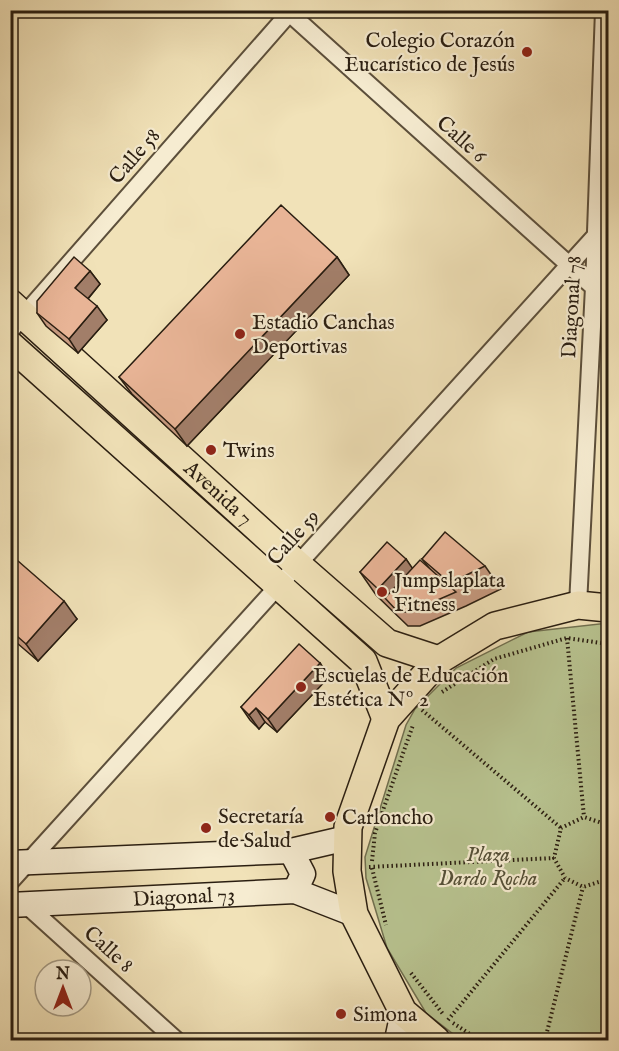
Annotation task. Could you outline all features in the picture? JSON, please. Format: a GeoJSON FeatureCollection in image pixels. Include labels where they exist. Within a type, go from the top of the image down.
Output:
{"type":"FeatureCollection","features":[{"type":"Feature","properties":{"kind":"main road","name":"Avenida 7"},"geometry":{"type":"LineString","coordinates":[[15,317],[387,643],[439,660]]}},
{"type":"Feature","properties":{"kind":"main road","name":"Avenida 7"},"geometry":{"type":"LineString","coordinates":[[10,345],[363,661],[386,719]]}},
{"type":"Feature","properties":{"kind":"main road"},"geometry":{"type":"LineString","coordinates":[[397,1041],[403,1012],[354,914],[347,871],[348,827],[386,719],[439,660],[495,626],[578,605],[609,608]]}},
{"type":"Feature","properties":{"kind":"main road","name":"Diagonal 73"},"geometry":{"type":"LineString","coordinates":[[19,862],[291,851],[347,838]]}},
{"type":"Feature","properties":{"kind":"main road"},"geometry":{"type":"LineString","coordinates":[[291,851],[303,873],[295,891]]}},
{"type":"Feature","properties":{"kind":"main road","name":"Diagonal 73"},"geometry":{"type":"LineString","coordinates":[[16,900],[295,891],[354,914]]}},
{"type":"Feature","properties":{"kind":"main road"},"geometry":{"type":"LineString","coordinates":[[403,1012],[442,1030]]}},
{"type":"Feature","properties":{"kind":"street","name":"Diagonal 78"},"geometry":{"type":"LineString","coordinates":[[578,605],[594,287],[604,10]]}},
{"type":"Feature","properties":{"kind":"street","name":"Calle 6"},"geometry":{"type":"LineString","coordinates":[[289,11],[609,300]]}},
{"type":"Feature","properties":{"kind":"street","name":"Calle 58"},"geometry":{"type":"LineString","coordinates":[[15,317],[289,11]]}},
{"type":"Feature","properties":{"kind":"street","name":"Calle 59"},"geometry":{"type":"LineString","coordinates":[[10,882],[19,862],[298,565],[609,222]]}},
{"type":"Feature","properties":{"kind":"street","name":"Calle 8"},"geometry":{"type":"LineString","coordinates":[[16,900],[176,1041]]}},
{"type":"Feature","properties":{"kind":"path"},"geometry":{"type":"LineString","coordinates":[[437,695],[494,659],[567,638],[609,644]]}},
{"type":"Feature","properties":{"kind":"path"},"geometry":{"type":"LineString","coordinates":[[567,638],[584,816]]}},
{"type":"Feature","properties":{"kind":"path"},"geometry":{"type":"LineString","coordinates":[[388,930],[371,867],[375,833],[418,707],[428,701]]}},
{"type":"Feature","properties":{"kind":"path"},"geometry":{"type":"LineString","coordinates":[[418,707],[561,828]]}},
{"type":"Feature","properties":{"kind":"path"},"geometry":{"type":"LineString","coordinates":[[609,825],[584,816],[561,828],[554,858],[565,878],[583,887],[609,879]]}},
{"type":"Feature","properties":{"kind":"path"},"geometry":{"type":"LineString","coordinates":[[371,867],[554,858]]}},
{"type":"Feature","properties":{"kind":"path"},"geometry":{"type":"LineString","coordinates":[[442,1030],[565,878]]}},
{"type":"Feature","properties":{"kind":"path"},"geometry":{"type":"LineString","coordinates":[[544,1041],[583,887]]}},
{"type":"Feature","properties":{"kind":"path"},"geometry":{"type":"LineString","coordinates":[[407,968],[442,1030],[479,1041]]}},
{"type":"Feature","properties":{"kind":"green space","name":"Plaza Dardo Rocha"},"geometry":{"type":"Polygon","coordinates":[[[608,623],[608,1040],[461,1040],[426,1013],[387,948],[366,878],[365,857],[406,725],[415,709],[456,668],[528,632],[608,623]]]}},
{"type":"Feature","properties":{"kind":"building","name":"Estadio Canchas Deportivas"},"geometry":{"type":"Polygon","coordinates":[[[281,205],[337,257],[175,429],[119,377],[281,205]]]}},
{"type":"Feature","properties":{"kind":"building"},"geometry":{"type":"Polygon","coordinates":[[[74,257],[90,271],[75,288],[97,306],[69,339],[37,313],[37,301],[74,257]]]}},
{"type":"Feature","properties":{"kind":"building"},"geometry":{"type":"Polygon","coordinates":[[[445,532],[485,566],[450,583],[422,559],[445,532]]]}},
{"type":"Feature","properties":{"kind":"building"},"geometry":{"type":"Polygon","coordinates":[[[387,542],[406,559],[378,589],[360,572],[387,542]]]}},
{"type":"Feature","properties":{"kind":"building"},"geometry":{"type":"Polygon","coordinates":[[[10,554],[64,601],[26,644],[10,630],[10,554]]]}},
{"type":"Feature","properties":{"kind":"building"},"geometry":{"type":"Polygon","coordinates":[[[420,560],[456,592],[410,612],[398,612],[385,598],[420,560]]]}},
{"type":"Feature","properties":{"kind":"building"},"geometry":{"type":"Polygon","coordinates":[[[299,644],[320,663],[268,719],[256,708],[249,715],[241,707],[299,644]]]}},
{"type":"Feature","properties":{"kind":"place","name":"Colegio Corazón Eucarístico de Jesús"},"geometry":{"type":"Point","coordinates":[527,52]}},
{"type":"Feature","properties":{"kind":"place","name":"Estadio Canchas Deportivas"},"geometry":{"type":"Point","coordinates":[240,334]}},
{"type":"Feature","properties":{"kind":"place","name":"Twins"},"geometry":{"type":"Point","coordinates":[211,450]}},
{"type":"Feature","properties":{"kind":"place","name":"Jumpslaplata Fitness"},"geometry":{"type":"Point","coordinates":[382,592]}},
{"type":"Feature","properties":{"kind":"place","name":"Escuelas de Educación Estética Nº 2"},"geometry":{"type":"Point","coordinates":[301,687]}},
{"type":"Feature","properties":{"kind":"place","name":"Carloncho"},"geometry":{"type":"Point","coordinates":[330,817]}},
{"type":"Feature","properties":{"kind":"place","name":"Secretaría de Salud"},"geometry":{"type":"Point","coordinates":[206,828]}},
{"type":"Feature","properties":{"kind":"place","name":"Simona"},"geometry":{"type":"Point","coordinates":[341,1014]}}]}
